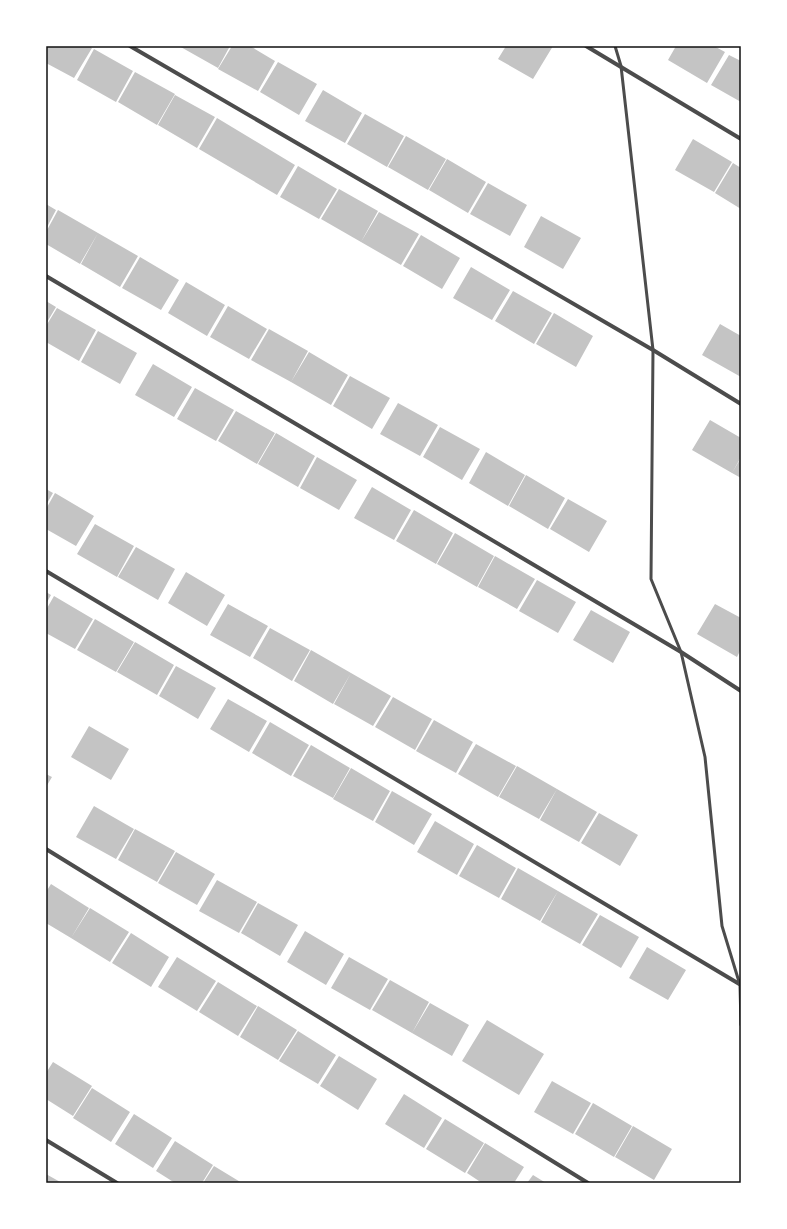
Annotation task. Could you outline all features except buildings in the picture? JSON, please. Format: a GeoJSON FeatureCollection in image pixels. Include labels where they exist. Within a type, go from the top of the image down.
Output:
{"type":"FeatureCollection","features":[{"type":"Feature","properties":{"kind":"street"},"geometry":{"type":"LineString","coordinates":[[130,46],[653,350],[741,404]]}},
{"type":"Feature","properties":{"kind":"street"},"geometry":{"type":"LineString","coordinates":[[586,46],[741,139]]}},
{"type":"Feature","properties":{"kind":"street"},"geometry":{"type":"LineString","coordinates":[[46,276],[681,652],[741,691]]}},
{"type":"Feature","properties":{"kind":"street"},"geometry":{"type":"LineString","coordinates":[[46,571],[740,985]]}},
{"type":"Feature","properties":{"kind":"street"},"geometry":{"type":"LineString","coordinates":[[46,849],[588,1183]]}},
{"type":"Feature","properties":{"kind":"street"},"geometry":{"type":"LineString","coordinates":[[46,1140],[117,1183]]}},
{"type":"Feature","properties":{"kind":"lane"},"geometry":{"type":"LineString","coordinates":[[615,46],[621,66],[653,350],[651,579],[681,652],[705,757],[722,926],[740,985],[741,1025]]}}]}
